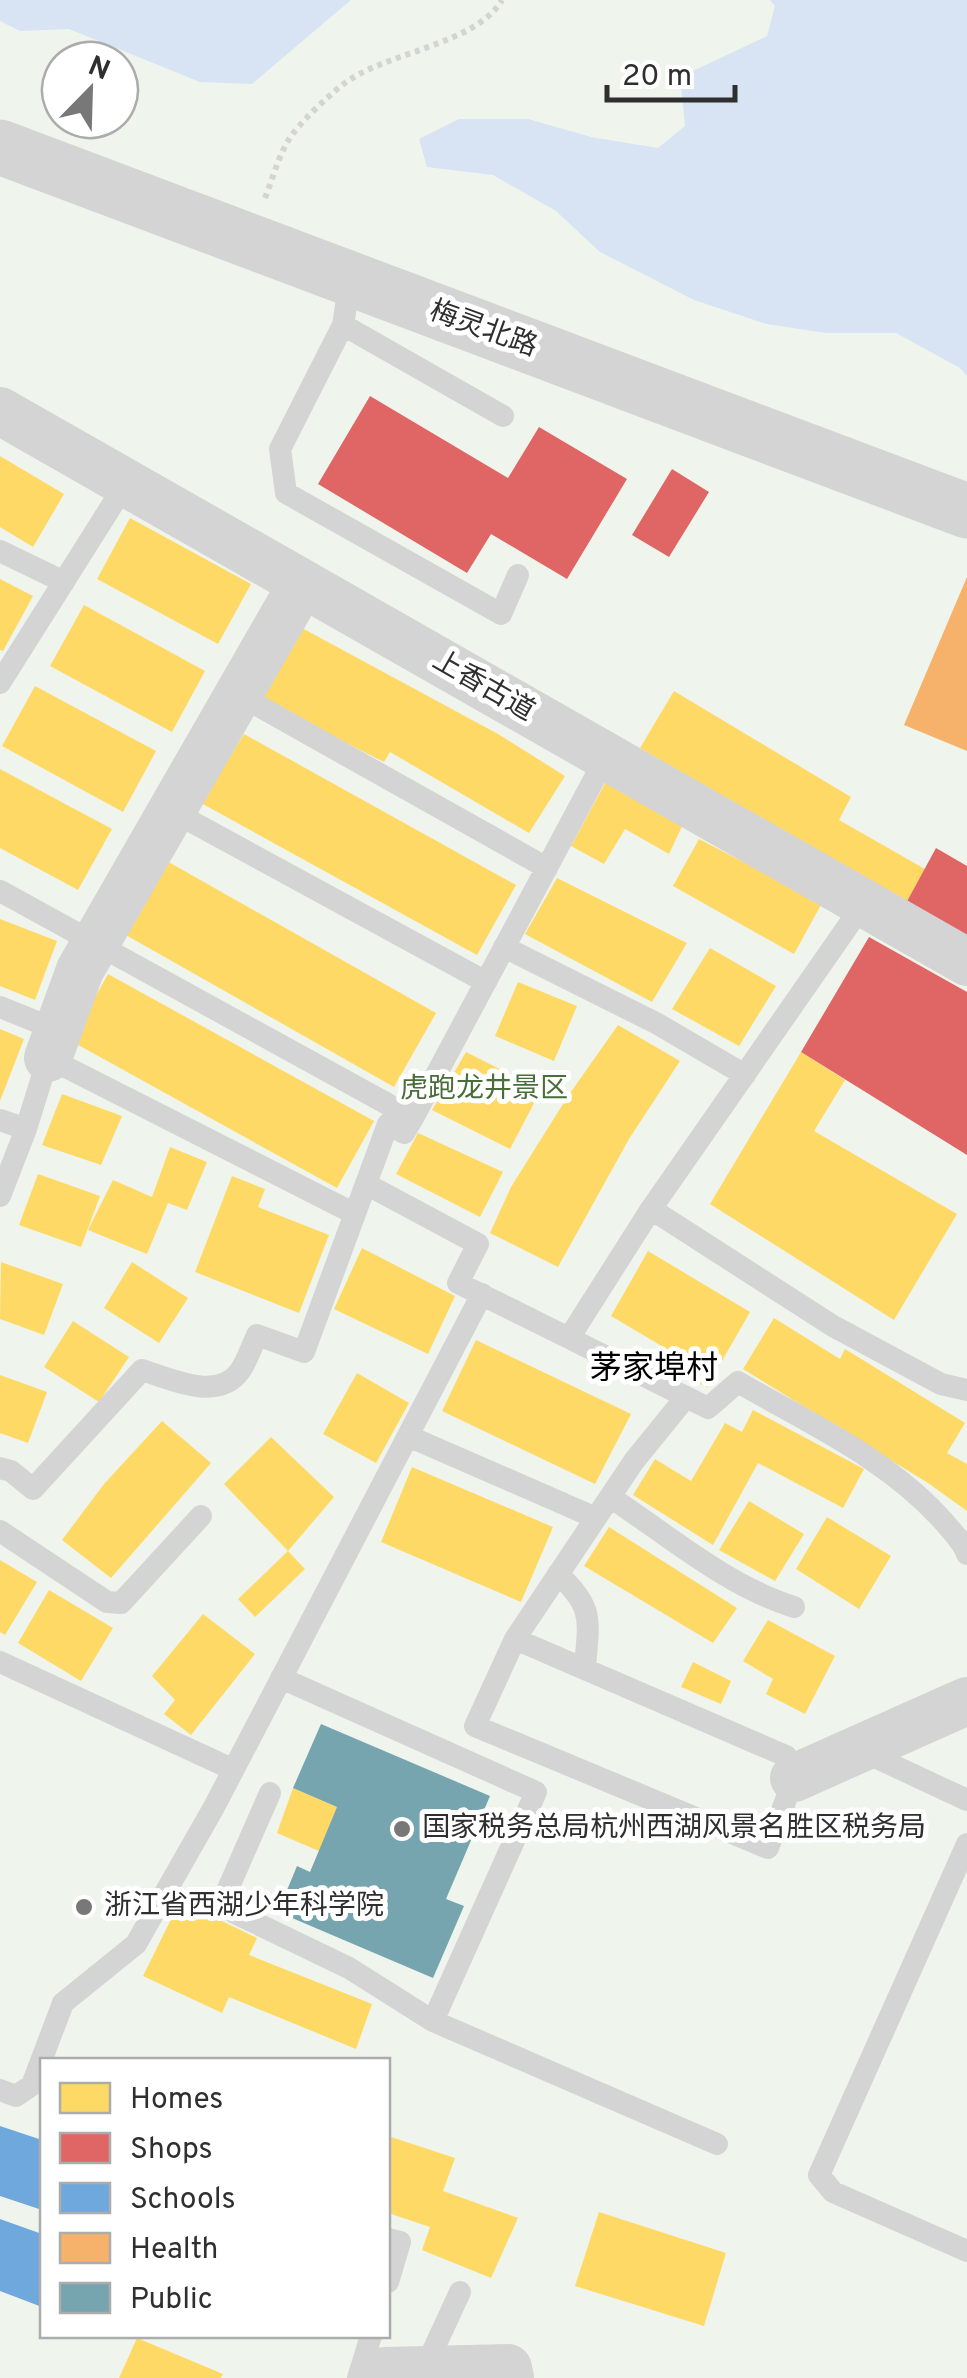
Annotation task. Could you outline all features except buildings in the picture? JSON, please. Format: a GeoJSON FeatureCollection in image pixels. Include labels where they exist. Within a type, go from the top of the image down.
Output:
{"type":"FeatureCollection","features":[{"type":"Feature","properties":{"kind":"street","name":"梅灵北路"},"geometry":{"type":"LineString","coordinates":[[0,147],[248,241],[347,303],[967,510]]}},
{"type":"Feature","properties":{"kind":"street","name":"上香古道"},"geometry":{"type":"LineString","coordinates":[[0,411],[967,962]]}},
{"type":"Feature","properties":{"kind":"street"},"geometry":{"type":"LineString","coordinates":[[52,1044],[80,970],[302,584]]}},
{"type":"Feature","properties":{"kind":"street"},"geometry":{"type":"LineString","coordinates":[[794,1778],[967,1701]]}},
{"type":"Feature","properties":{"kind":"street"},"geometry":{"type":"LineString","coordinates":[[376,2378],[386,2372],[508,2368],[510,2378]]}},
{"type":"Feature","properties":{"kind":"lane"},"geometry":{"type":"LineString","coordinates":[[503,416],[347,303],[280,448],[286,493],[502,614],[518,575]]}},
{"type":"Feature","properties":{"kind":"lane"},"geometry":{"type":"LineString","coordinates":[[3,673],[126,484]]}},
{"type":"Feature","properties":{"kind":"lane"},"geometry":{"type":"LineString","coordinates":[[0,551],[64,582]]}},
{"type":"Feature","properties":{"kind":"lane"},"geometry":{"type":"LineString","coordinates":[[239,695],[547,868]]}},
{"type":"Feature","properties":{"kind":"lane"},"geometry":{"type":"LineString","coordinates":[[4,1476],[34,1489],[142,1370],[192,1386],[218,1387],[238,1374],[257,1334],[304,1352],[388,1124],[404,1133],[413,1118],[606,757]]}},
{"type":"Feature","properties":{"kind":"lane"},"geometry":{"type":"LineString","coordinates":[[172,811],[486,982]]}},
{"type":"Feature","properties":{"kind":"lane"},"geometry":{"type":"LineString","coordinates":[[0,891],[413,1118]]}},
{"type":"Feature","properties":{"kind":"lane"},"geometry":{"type":"LineString","coordinates":[[568,1338],[651,1209],[864,903]]}},
{"type":"Feature","properties":{"kind":"lane"},"geometry":{"type":"LineString","coordinates":[[504,948],[656,1023],[744,1074]]}},
{"type":"Feature","properties":{"kind":"lane"},"geometry":{"type":"LineString","coordinates":[[0,1007],[52,1044],[355,1214]]}},
{"type":"Feature","properties":{"kind":"lane"},"geometry":{"type":"LineString","coordinates":[[0,1196],[26,1130],[52,1044]]}},
{"type":"Feature","properties":{"kind":"lane"},"geometry":{"type":"LineString","coordinates":[[0,1120],[26,1130]]}},
{"type":"Feature","properties":{"kind":"lane"},"geometry":{"type":"LineString","coordinates":[[366,1184],[478,1244],[458,1282],[708,1408],[738,1382],[890,1470],[927,1502],[964,1545],[967,1554]]}},
{"type":"Feature","properties":{"kind":"lane"},"geometry":{"type":"LineString","coordinates":[[651,1209],[833,1326],[940,1384],[964,1382]]}},
{"type":"Feature","properties":{"kind":"lane"},"geometry":{"type":"LineString","coordinates":[[42,2058],[63,2003],[136,1944],[214,1808],[482,1294]]}},
{"type":"Feature","properties":{"kind":"lane"},"geometry":{"type":"LineString","coordinates":[[515,1639],[786,1756],[794,1778],[768,1848],[475,1726],[515,1639],[634,1461],[686,1397]]}},
{"type":"Feature","properties":{"kind":"lane"},"geometry":{"type":"LineString","coordinates":[[408,1436],[596,1518]]}},
{"type":"Feature","properties":{"kind":"lane"},"geometry":{"type":"LineString","coordinates":[[610,1497],[737,1581],[794,1607]]}},
{"type":"Feature","properties":{"kind":"lane"},"geometry":{"type":"LineString","coordinates":[[0,1532],[107,1602],[121,1603],[202,1516]]}},
{"type":"Feature","properties":{"kind":"lane"},"geometry":{"type":"LineString","coordinates":[[558,1574],[586,1606],[585,1669]]}},
{"type":"Feature","properties":{"kind":"lane"},"geometry":{"type":"LineString","coordinates":[[0,1662],[232,1770]]}},
{"type":"Feature","properties":{"kind":"lane"},"geometry":{"type":"LineString","coordinates":[[281,1678],[536,1792],[434,2021]]}},
{"type":"Feature","properties":{"kind":"lane"},"geometry":{"type":"LineString","coordinates":[[859,1749],[967,1800]]}},
{"type":"Feature","properties":{"kind":"lane"},"geometry":{"type":"LineString","coordinates":[[270,1793],[224,1898],[236,1914],[349,1968],[434,2021],[717,2144]]}},
{"type":"Feature","properties":{"kind":"lane"},"geometry":{"type":"LineString","coordinates":[[967,1844],[819,2175],[833,2192],[967,2251]]}},
{"type":"Feature","properties":{"kind":"lane"},"geometry":{"type":"LineString","coordinates":[[0,2090],[16,2096],[32,2085],[40,2064]]}},
{"type":"Feature","properties":{"kind":"lane"},"geometry":{"type":"LineString","coordinates":[[390,2240],[400,2242],[390,2275]]}},
{"type":"Feature","properties":{"kind":"lane"},"geometry":{"type":"LineString","coordinates":[[424,2370],[460,2292]]}},
{"type":"Feature","properties":{"kind":"lane"},"geometry":{"type":"LineString","coordinates":[[358,2378],[370,2338]]}},
{"type":"Feature","properties":{"kind":"path"},"geometry":{"type":"LineString","coordinates":[[248,241],[289,139],[343,84],[413,51],[458,36],[500,4]]}},
{"type":"Feature","properties":{"kind":"green space","name":"虎跑龙井景区"},"geometry":{"type":"Polygon","coordinates":[[[0,0],[967,0],[967,2378],[0,2378],[0,0]]]}},
{"type":"Feature","properties":{"kind":"water"},"geometry":{"type":"Polygon","coordinates":[[[0,0],[351,0],[252,84],[200,82],[140,58],[140,40],[96,40],[69,29],[20,31],[0,21],[0,0]]]}},
{"type":"Feature","properties":{"kind":"water"},"geometry":{"type":"Polygon","coordinates":[[[770,0],[967,0],[967,376],[960,368],[896,333],[826,333],[766,324],[694,300],[600,252],[556,211],[493,175],[427,167],[419,139],[459,119],[528,119],[591,137],[658,148],[685,126],[680,77],[767,36],[775,6],[770,0]]]}},
{"type":"Feature","properties":{"kind":"place","name":"国家税务总局杭州西湖风景名胜区税务局"},"geometry":{"type":"Point","coordinates":[402,1829]}},
{"type":"Feature","properties":{"kind":"place","name":"浙江省西湖少年科学院"},"geometry":{"type":"Point","coordinates":[84,1907]}},
{"type":"Feature","properties":{"kind":"district","name":"茅家埠村"},"geometry":{"type":"Point","coordinates":[654,1370]}}]}
